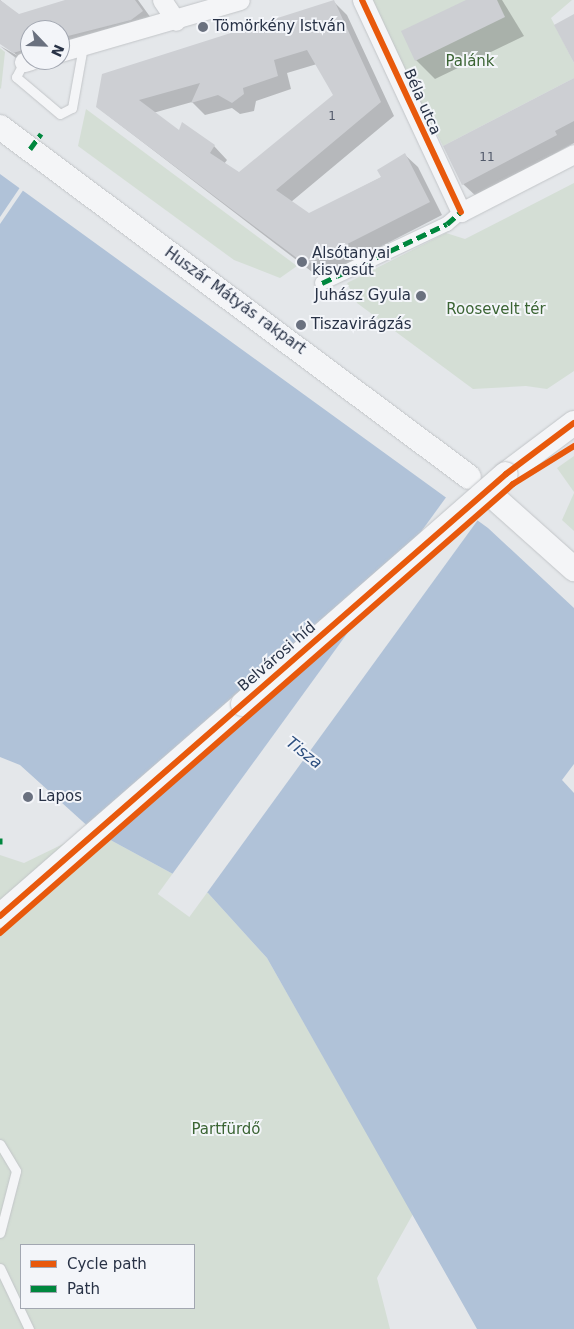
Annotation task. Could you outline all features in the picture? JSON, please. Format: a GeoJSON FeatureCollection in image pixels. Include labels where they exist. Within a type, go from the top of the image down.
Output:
{"type":"FeatureCollection","features":[{"type":"Feature","properties":{"kind":"street"},"geometry":{"type":"LineString","coordinates":[[162,0],[176,21]]}},
{"type":"Feature","properties":{"kind":"street"},"geometry":{"type":"LineString","coordinates":[[70,49],[176,21],[237,0]]}},
{"type":"Feature","properties":{"kind":"street","name":"Béla utca"},"geometry":{"type":"LineString","coordinates":[[362,0],[461,212]]}},
{"type":"Feature","properties":{"kind":"street","name":"Huszár Mátyás rakpart"},"geometry":{"type":"LineString","coordinates":[[0,127],[469,477]]}},
{"type":"Feature","properties":{"kind":"street"},"geometry":{"type":"LineString","coordinates":[[322,283],[447,224],[461,212],[574,154]]}},
{"type":"Feature","properties":{"kind":"street","name":"Belvárosi híd"},"geometry":{"type":"LineString","coordinates":[[0,916],[506,474],[574,423]]}},
{"type":"Feature","properties":{"kind":"street"},"geometry":{"type":"LineString","coordinates":[[499,502],[574,569]]}},
{"type":"Feature","properties":{"kind":"lane"},"geometry":{"type":"LineString","coordinates":[[21,70],[16,77],[60,114],[72,108],[83,46]]}},
{"type":"Feature","properties":{"kind":"lane"},"geometry":{"type":"LineString","coordinates":[[0,1144],[16,1171],[0,1233]]}},
{"type":"Feature","properties":{"kind":"lane"},"geometry":{"type":"LineString","coordinates":[[0,1268],[29,1329]]}},
{"type":"Feature","properties":{"kind":"green space","name":"Palánk"},"geometry":{"type":"Polygon","coordinates":[[[369,0],[572,0],[551,18],[574,63],[574,78],[443,146],[369,0]]]}},
{"type":"Feature","properties":{"kind":"green space"},"geometry":{"type":"Polygon","coordinates":[[[0,48],[5,52],[1,89],[0,88],[0,48]]]}},
{"type":"Feature","properties":{"kind":"green space"},"geometry":{"type":"Polygon","coordinates":[[[86,109],[297,266],[280,278],[234,260],[78,146],[86,109]]]}},
{"type":"Feature","properties":{"kind":"green space","name":"Roosevelt tér"},"geometry":{"type":"Polygon","coordinates":[[[574,183],[574,371],[547,389],[526,386],[473,389],[357,303],[347,283],[446,233],[465,239],[574,183]]]}},
{"type":"Feature","properties":{"kind":"green space"},"geometry":{"type":"Polygon","coordinates":[[[574,456],[574,492],[557,468],[574,456]]]}},
{"type":"Feature","properties":{"kind":"green space"},"geometry":{"type":"Polygon","coordinates":[[[574,493],[574,531],[562,520],[574,493]]]}},
{"type":"Feature","properties":{"kind":"green space","name":"Partfürdő"},"geometry":{"type":"Polygon","coordinates":[[[92,830],[208,893],[267,958],[413,1214],[377,1278],[390,1329],[0,1329],[0,855],[24,863],[92,830]]]}},
{"type":"Feature","properties":{"kind":"water","name":"Tisza"},"geometry":{"type":"Polygon","coordinates":[[[0,174],[488,528],[574,608],[574,1329],[477,1329],[267,958],[208,893],[92,830],[20,765],[0,757],[0,174]]]}},
{"type":"Feature","properties":{"kind":"pier"},"geometry":{"type":"Polygon","coordinates":[[[21,186],[24,189],[0,224],[0,217],[21,186]]]}},
{"type":"Feature","properties":{"kind":"pier"},"geometry":{"type":"Polygon","coordinates":[[[447,496],[479,519],[189,917],[158,894],[447,496]]]}},
{"type":"Feature","properties":{"kind":"pier"},"geometry":{"type":"Polygon","coordinates":[[[574,764],[574,793],[562,780],[574,764]]]}},
{"type":"Feature","properties":{"kind":"building"},"geometry":{"type":"Polygon","coordinates":[[[0,0],[19,14],[65,0],[135,0],[143,11],[131,20],[70,35],[70,20],[20,20],[20,51],[13,53],[0,44],[0,0]]]}},
{"type":"Feature","properties":{"kind":"building"},"geometry":{"type":"Polygon","coordinates":[[[334,0],[381,102],[276,190],[309,213],[381,177],[377,170],[405,153],[430,202],[306,265],[96,107],[102,74],[334,0]],[[307,50],[274,60],[278,76],[243,88],[244,94],[232,103],[218,95],[191,103],[200,83],[139,100],[179,130],[182,122],[215,145],[210,153],[239,172],[333,95],[307,50]]]}},
{"type":"Feature","properties":{"kind":"building"},"geometry":{"type":"Polygon","coordinates":[[[466,0],[497,0],[505,17],[415,61],[401,31],[466,0]]]}},
{"type":"Feature","properties":{"kind":"building"},"geometry":{"type":"Polygon","coordinates":[[[574,14],[574,63],[554,25],[574,14]]]}},
{"type":"Feature","properties":{"kind":"building"},"geometry":{"type":"Polygon","coordinates":[[[574,78],[574,121],[555,131],[557,135],[462,185],[443,146],[574,78]]]}},
{"type":"Feature","properties":{"kind":"marked path"},"geometry":{"type":"LineString","coordinates":[[30,149],[41,134]]}},
{"type":"Feature","properties":{"kind":"marked path"},"geometry":{"type":"LineString","coordinates":[[322,283],[447,224],[461,212]]}},
{"type":"Feature","properties":{"kind":"marked path"},"geometry":{"type":"LineString","coordinates":[[0,838],[0,844]]}},
{"type":"Feature","properties":{"kind":"cycle path"},"geometry":{"type":"LineString","coordinates":[[362,0],[461,212]]}},
{"type":"Feature","properties":{"kind":"cycle path"},"geometry":{"type":"LineString","coordinates":[[0,916],[506,474],[574,423]]}},
{"type":"Feature","properties":{"kind":"cycle path"},"geometry":{"type":"LineString","coordinates":[[0,933],[513,484],[574,446]]}},
{"type":"Feature","properties":{"kind":"place","name":"Tömörkény István"},"geometry":{"type":"Point","coordinates":[203,27]}},
{"type":"Feature","properties":{"kind":"place","name":"Alsótanyai kisvasút"},"geometry":{"type":"Point","coordinates":[302,262]}},
{"type":"Feature","properties":{"kind":"place","name":"Juhász Gyula"},"geometry":{"type":"Point","coordinates":[421,296]}},
{"type":"Feature","properties":{"kind":"place","name":"Tiszavirágzás"},"geometry":{"type":"Point","coordinates":[301,325]}},
{"type":"Feature","properties":{"kind":"place","name":"Lapos"},"geometry":{"type":"Point","coordinates":[28,797]}}]}
